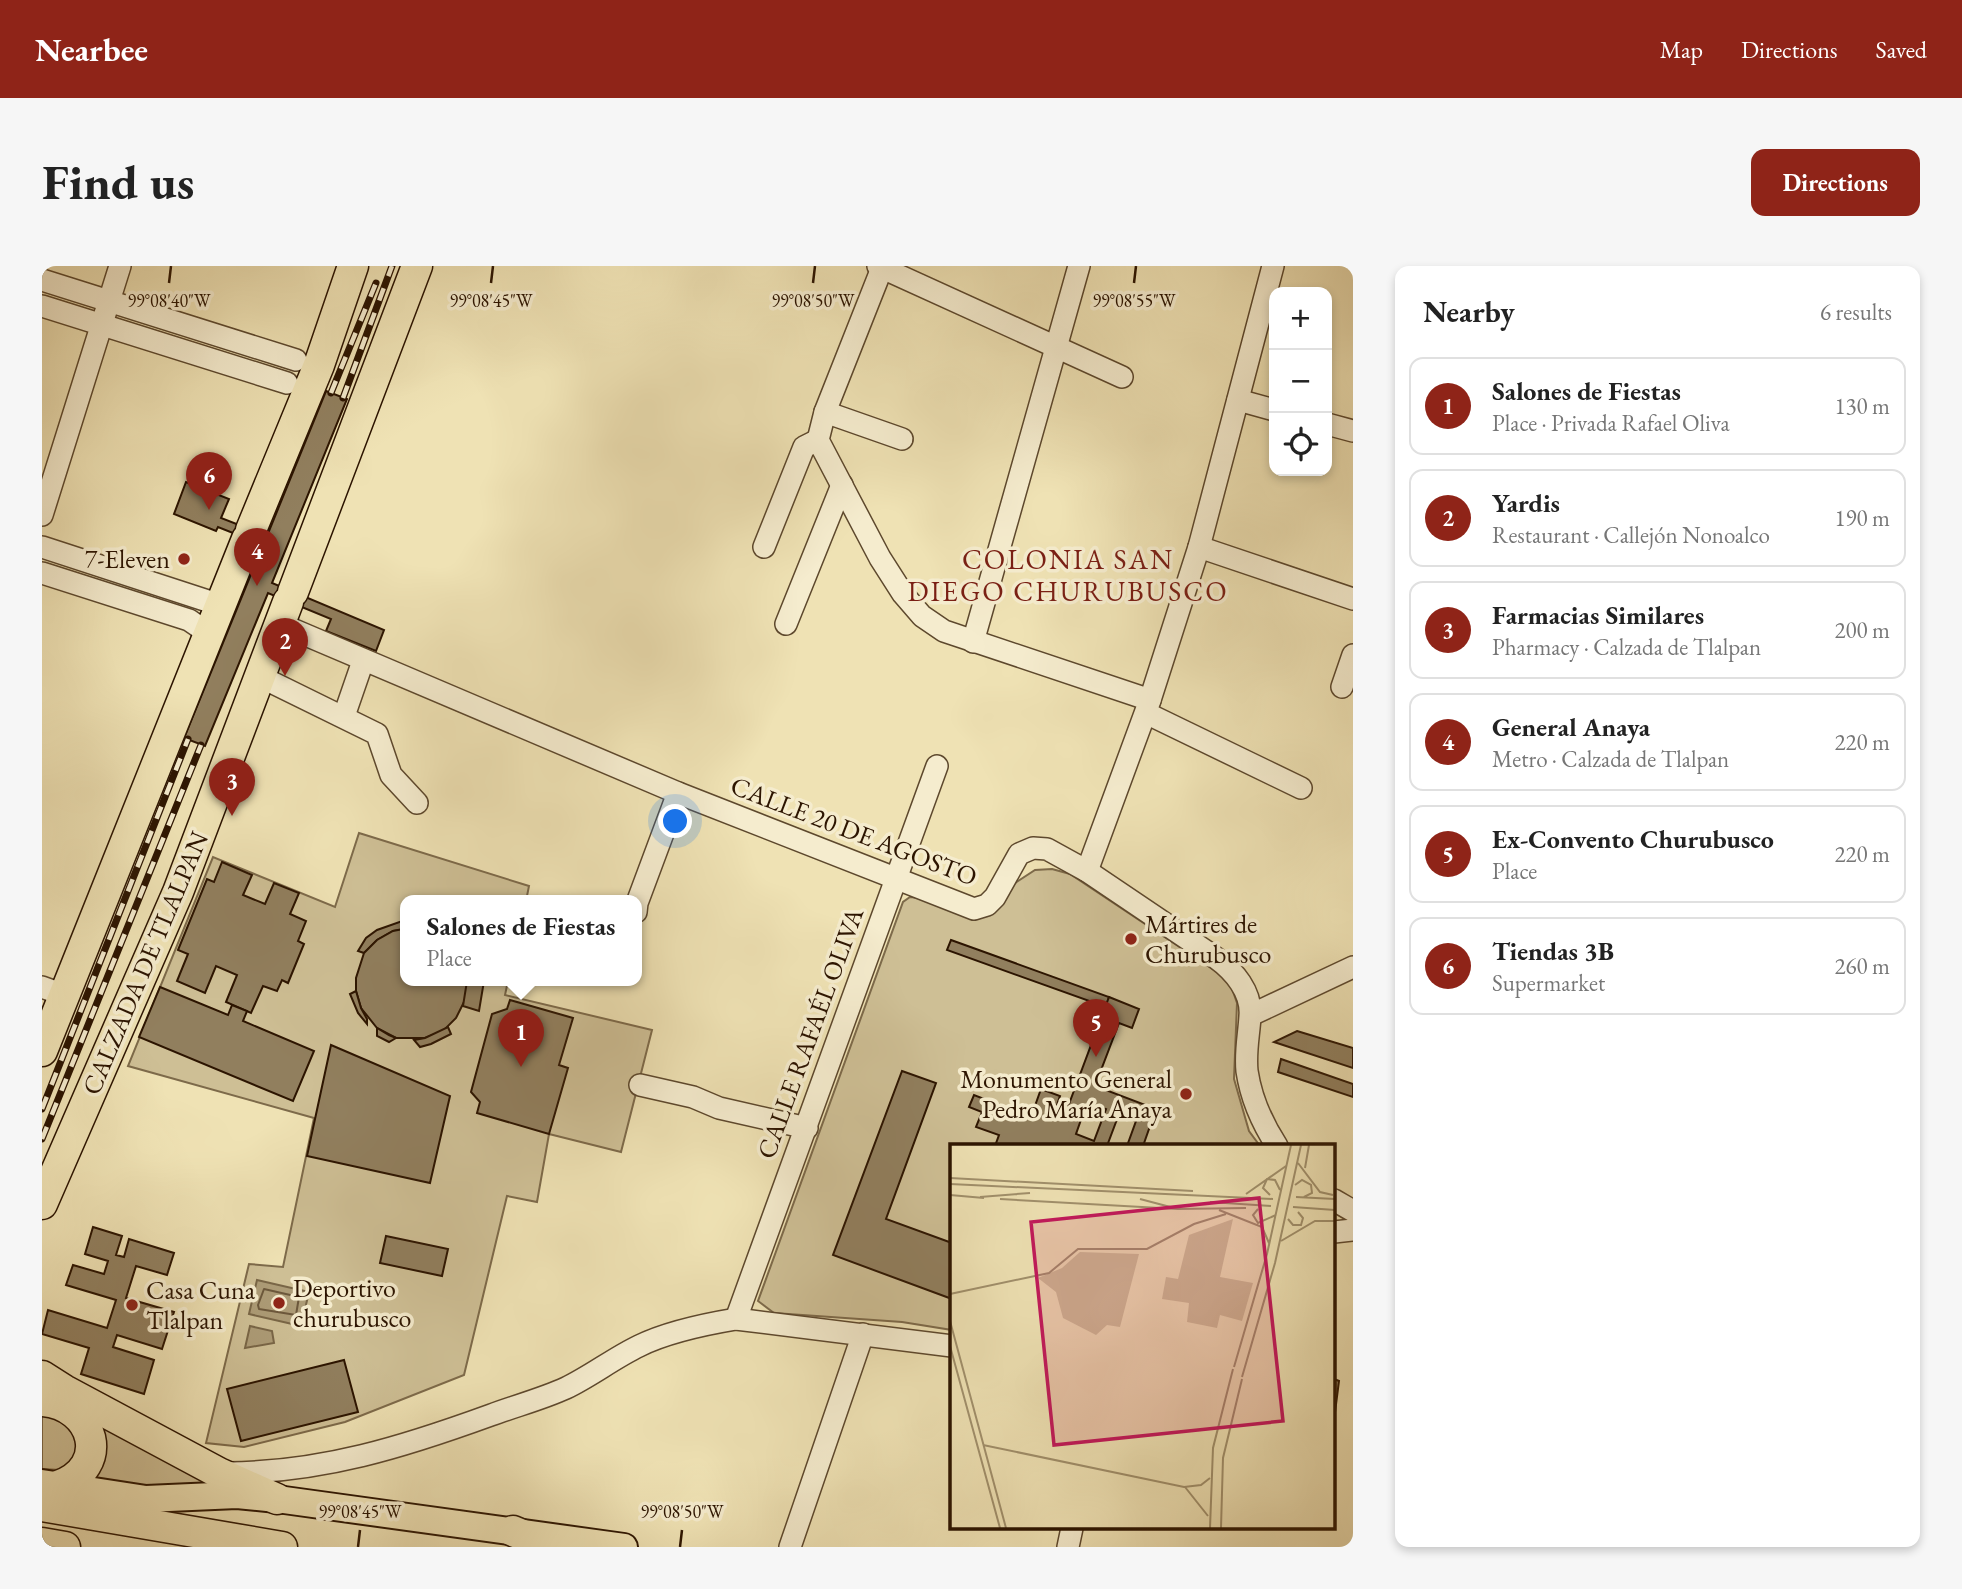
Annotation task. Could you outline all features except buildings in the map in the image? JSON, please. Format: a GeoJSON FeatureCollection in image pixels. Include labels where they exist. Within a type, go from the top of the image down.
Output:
{"type":"FeatureCollection","features":[{"type":"Feature","properties":{"kind":"highway"},"geometry":{"type":"LineString","coordinates":[[45,1033],[53,991],[220,605],[319,365],[353,266]]}},
{"type":"Feature","properties":{"kind":"highway","name":"CALZADA DE TLALPAN"},"geometry":{"type":"LineString","coordinates":[[42,1204],[178,892],[417,266]]}},
{"type":"Feature","properties":{"kind":"highway"},"geometry":{"type":"LineString","coordinates":[[42,1376],[219,1473],[277,1499]]}},
{"type":"Feature","properties":{"kind":"highway"},"geometry":{"type":"LineString","coordinates":[[42,1401],[74,1412],[87,1427],[91,1442],[86,1465],[74,1478],[47,1491]]}},
{"type":"Feature","properties":{"kind":"highway"},"geometry":{"type":"LineString","coordinates":[[47,1491],[282,1547]]}},
{"type":"Feature","properties":{"kind":"highway"},"geometry":{"type":"LineString","coordinates":[[513,1531],[551,1547]]}},
{"type":"Feature","properties":{"kind":"highway"},"geometry":{"type":"LineString","coordinates":[[42,1543],[65,1547]]}},
{"type":"Feature","properties":{"kind":"main road"},"geometry":{"type":"LineString","coordinates":[[47,1491],[146,1499],[225,1495],[277,1499],[624,1547]]}},
{"type":"Feature","properties":{"kind":"street"},"geometry":{"type":"LineString","coordinates":[[42,515],[120,266]]}},
{"type":"Feature","properties":{"kind":"street"},"geometry":{"type":"LineString","coordinates":[[973,642],[1079,266]]}},
{"type":"Feature","properties":{"kind":"street"},"geometry":{"type":"LineString","coordinates":[[1087,871],[1148,706],[1199,547],[1273,266]]}},
{"type":"Feature","properties":{"kind":"street"},"geometry":{"type":"LineString","coordinates":[[1122,377],[880,267],[825,412],[818,440],[880,558],[903,594],[922,616],[944,631],[1148,706],[1301,788]]}},
{"type":"Feature","properties":{"kind":"street"},"geometry":{"type":"LineString","coordinates":[[42,280],[289,358],[281,381],[42,306]]}},
{"type":"Feature","properties":{"kind":"street"},"geometry":{"type":"LineString","coordinates":[[1238,400],[1269,409]]}},
{"type":"Feature","properties":{"kind":"street"},"geometry":{"type":"LineString","coordinates":[[825,412],[902,439]]}},
{"type":"Feature","properties":{"kind":"street"},"geometry":{"type":"LineString","coordinates":[[1332,425],[1353,431]]}},
{"type":"Feature","properties":{"kind":"street"},"geometry":{"type":"LineString","coordinates":[[764,547],[804,447],[818,440]]}},
{"type":"Feature","properties":{"kind":"street"},"geometry":{"type":"LineString","coordinates":[[786,624],[842,485]]}},
{"type":"Feature","properties":{"kind":"street"},"geometry":{"type":"LineString","coordinates":[[42,547],[220,605]]}},
{"type":"Feature","properties":{"kind":"street"},"geometry":{"type":"LineString","coordinates":[[1199,547],[1353,600]]}},
{"type":"Feature","properties":{"kind":"street"},"geometry":{"type":"LineString","coordinates":[[42,573],[189,620],[208,633]]}},
{"type":"Feature","properties":{"kind":"street"},"geometry":{"type":"LineString","coordinates":[[167,613],[175,589]]}},
{"type":"Feature","properties":{"kind":"street","name":"CALLE 20 DE AGOSTO"},"geometry":{"type":"LineString","coordinates":[[287,606],[363,661],[678,793],[974,909],[987,905],[995,897],[1015,859],[1026,850],[1047,849],[1087,871],[1227,966],[1241,982],[1251,1015],[1246,1041],[1250,1086],[1260,1115],[1276,1144]]}},
{"type":"Feature","properties":{"kind":"street"},"geometry":{"type":"LineString","coordinates":[[1342,687],[1353,655]]}},
{"type":"Feature","properties":{"kind":"street"},"geometry":{"type":"LineString","coordinates":[[344,716],[363,661]]}},
{"type":"Feature","properties":{"kind":"street"},"geometry":{"type":"LineString","coordinates":[[259,676],[377,734],[391,775],[417,803]]}},
{"type":"Feature","properties":{"kind":"street","name":"CALLE RAFAÉL OLIVA"},"geometry":{"type":"LineString","coordinates":[[736,1319],[937,766]]}},
{"type":"Feature","properties":{"kind":"street"},"geometry":{"type":"LineString","coordinates":[[640,895],[678,793]]}},
{"type":"Feature","properties":{"kind":"street"},"geometry":{"type":"LineString","coordinates":[[1251,1015],[1353,967]]}},
{"type":"Feature","properties":{"kind":"street"},"geometry":{"type":"LineString","coordinates":[[640,1085],[693,1097],[719,1108],[807,1128]]}},
{"type":"Feature","properties":{"kind":"street"},"geometry":{"type":"LineString","coordinates":[[1336,1201],[1353,1211]]}},
{"type":"Feature","properties":{"kind":"street"},"geometry":{"type":"LineString","coordinates":[[219,1473],[308,1468],[431,1437],[566,1388],[641,1345],[708,1324],[736,1319],[950,1346]]}},
{"type":"Feature","properties":{"kind":"street"},"geometry":{"type":"LineString","coordinates":[[790,1547],[863,1334]]}},
{"type":"Feature","properties":{"kind":"shaded area"},"geometry":{"type":"Polygon","coordinates":[[[359,833],[529,886],[527,895],[400,895],[400,986],[507,986],[505,995],[652,1030],[621,1152],[549,1134],[537,1202],[507,1196],[464,1375],[345,1422],[244,1447],[206,1443],[249,1264],[283,1267],[314,1118],[128,1066],[213,857],[335,907],[359,833]]]}},
{"type":"Feature","properties":{"kind":"shaded area"},"geometry":{"type":"Polygon","coordinates":[[[1052,869],[1070,874],[1229,980],[1237,1003],[1234,1079],[1249,1131],[1259,1144],[950,1144],[950,1330],[902,1322],[774,1313],[758,1301],[903,902],[910,897],[919,898],[966,915],[1035,870],[1052,869]]]}},
{"type":"Feature","properties":{"kind":"shaded area"},"geometry":{"type":"Polygon","coordinates":[[[86,1408],[233,1487],[171,1492],[82,1482],[86,1408]]]}},
{"type":"Feature","properties":{"kind":"shaded area"},"geometry":{"type":"Polygon","coordinates":[[[42,1409],[77,1426],[78,1458],[61,1470],[42,1469],[42,1409]]]}},
{"type":"Feature","properties":{"kind":"water","name":"Deportivo churubusco"},"geometry":{"type":"Polygon","coordinates":[[[257,1280],[309,1292],[301,1326],[249,1314],[257,1280]]]}},
{"type":"Feature","properties":{"kind":"water"},"geometry":{"type":"Polygon","coordinates":[[[250,1326],[272,1331],[274,1343],[245,1348],[250,1326]]]}},
{"type":"Feature","properties":{"kind":"railway"},"geometry":{"type":"LineString","coordinates":[[343,398],[392,266]]}},
{"type":"Feature","properties":{"kind":"railway"},"geometry":{"type":"LineString","coordinates":[[331,393],[376,283]]}},
{"type":"Feature","properties":{"kind":"railway"},"geometry":{"type":"LineString","coordinates":[[42,1109],[188,739]]}},
{"type":"Feature","properties":{"kind":"railway"},"geometry":{"type":"LineString","coordinates":[[42,1139],[201,745]]}},
{"type":"Feature","properties":{"kind":"place","name":"Tiendas 3B"},"geometry":{"type":"Point","coordinates":[209,510]}},
{"type":"Feature","properties":{"kind":"place","name":"7-Eleven"},"geometry":{"type":"Point","coordinates":[184,559]}},
{"type":"Feature","properties":{"kind":"place","name":"General Anaya"},"geometry":{"type":"Point","coordinates":[257,586]}},
{"type":"Feature","properties":{"kind":"place","name":"Yardis"},"geometry":{"type":"Point","coordinates":[285,676]}},
{"type":"Feature","properties":{"kind":"place","name":"Farmacias Similares"},"geometry":{"type":"Point","coordinates":[232,816]}},
{"type":"Feature","properties":{"kind":"place","name":"Mártires de Churubusco"},"geometry":{"type":"Point","coordinates":[1131,939]}},
{"type":"Feature","properties":{"kind":"place","name":"Ex-Convento Churubusco"},"geometry":{"type":"Point","coordinates":[1096,1057]}},
{"type":"Feature","properties":{"kind":"place","name":"Salones de Fiestas"},"geometry":{"type":"Point","coordinates":[521,1067]}},
{"type":"Feature","properties":{"kind":"place","name":"Monumento General Pedro María Anaya"},"geometry":{"type":"Point","coordinates":[1186,1094]}},
{"type":"Feature","properties":{"kind":"place","name":"Deportivo churubusco"},"geometry":{"type":"Point","coordinates":[279,1303]}},
{"type":"Feature","properties":{"kind":"place","name":"Casa Cuna Tlalpan"},"geometry":{"type":"Point","coordinates":[132,1305]}},
{"type":"Feature","properties":{"kind":"district","name":"COLONIA SAN DIEGO CHURUBUSCO"},"geometry":{"type":"Point","coordinates":[1068,575]}}]}
